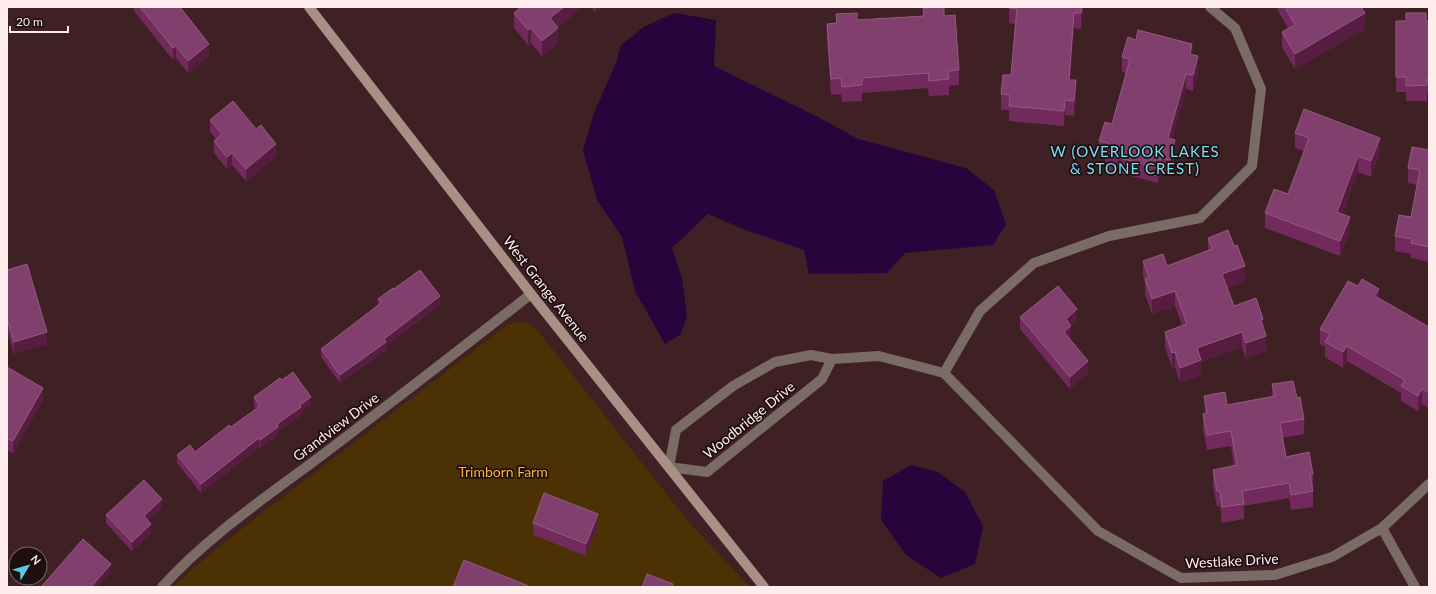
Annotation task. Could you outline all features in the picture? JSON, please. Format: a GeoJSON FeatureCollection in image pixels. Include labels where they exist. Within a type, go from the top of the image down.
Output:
{"type":"FeatureCollection","features":[{"type":"Feature","properties":{"kind":"street","name":"West Grange Avenue"},"geometry":{"type":"LineString","coordinates":[[309,7],[531,294],[764,587]]}},
{"type":"Feature","properties":{"kind":"street"},"geometry":{"type":"LineString","coordinates":[[944,373],[980,311],[1034,263],[1109,236],[1200,218],[1252,166],[1261,89],[1235,28],[1210,7]]}},
{"type":"Feature","properties":{"kind":"street","name":"Grandview Drive"},"geometry":{"type":"LineString","coordinates":[[162,587],[180,567],[238,518],[406,392],[531,294]]}},
{"type":"Feature","properties":{"kind":"street","name":"Woodbridge Drive"},"geometry":{"type":"LineString","coordinates":[[832,359],[822,379],[707,472],[669,467],[676,430],[733,386],[775,362],[811,355],[832,359],[879,356],[944,373]]}},
{"type":"Feature","properties":{"kind":"street","name":"Westlake Drive"},"geometry":{"type":"LineString","coordinates":[[944,373],[1098,531],[1181,578],[1275,575],[1332,557],[1382,528],[1429,484]]}},
{"type":"Feature","properties":{"kind":"street"},"geometry":{"type":"LineString","coordinates":[[1382,528],[1416,587]]}},
{"type":"Feature","properties":{"kind":"green space","name":"Trimborn Farm"},"geometry":{"type":"Polygon","coordinates":[[[517,322],[529,323],[539,332],[687,520],[750,587],[173,587],[192,569],[258,516],[507,325],[517,322]]]}},
{"type":"Feature","properties":{"kind":"shaded area"},"geometry":{"type":"Polygon","coordinates":[[[674,13],[716,20],[714,66],[820,118],[858,139],[966,168],[994,190],[1006,224],[993,245],[905,253],[887,273],[809,274],[804,250],[743,229],[708,214],[672,248],[682,278],[687,317],[680,335],[665,344],[635,291],[622,237],[597,200],[583,150],[594,113],[616,63],[621,45],[644,27],[674,13]]]}},
{"type":"Feature","properties":{"kind":"shaded area"},"geometry":{"type":"Polygon","coordinates":[[[911,465],[938,472],[965,492],[983,526],[975,564],[941,578],[906,555],[881,520],[883,481],[911,465]]]}},
{"type":"Feature","properties":{"kind":"building"},"geometry":{"type":"Polygon","coordinates":[[[140,7],[180,7],[209,44],[188,61],[176,46],[173,48],[140,7]]]}},
{"type":"Feature","properties":{"kind":"building"},"geometry":{"type":"Polygon","coordinates":[[[521,7],[564,7],[550,18],[558,28],[542,41],[531,28],[528,30],[514,13],[521,7]]]}},
{"type":"Feature","properties":{"kind":"building"},"geometry":{"type":"Polygon","coordinates":[[[944,7],[944,16],[955,15],[959,70],[948,71],[949,79],[929,81],[928,73],[862,78],[862,85],[842,87],[841,78],[831,79],[827,24],[837,23],[836,14],[857,13],[857,20],[924,16],[923,8],[944,7]]]}},
{"type":"Feature","properties":{"kind":"building"},"geometry":{"type":"Polygon","coordinates":[[[1009,7],[1082,7],[1081,13],[1074,13],[1069,80],[1076,80],[1074,101],[1065,100],[1064,111],[1009,106],[1010,95],[1001,94],[1003,75],[1011,75],[1017,9],[1009,7]]]}},
{"type":"Feature","properties":{"kind":"building"},"geometry":{"type":"Polygon","coordinates":[[[1285,7],[1361,7],[1365,13],[1295,54],[1282,32],[1295,25],[1285,7]]]}},
{"type":"Feature","properties":{"kind":"building"},"geometry":{"type":"Polygon","coordinates":[[[1406,13],[1426,13],[1426,21],[1429,21],[1429,78],[1427,78],[1427,85],[1406,86],[1406,77],[1396,77],[1396,21],[1406,21],[1406,13]]]}},
{"type":"Feature","properties":{"kind":"building"},"geometry":{"type":"Polygon","coordinates":[[[1138,30],[1192,44],[1190,54],[1198,56],[1193,75],[1186,74],[1168,138],[1175,140],[1170,160],[1161,158],[1158,168],[1105,154],[1108,143],[1099,141],[1105,122],[1112,124],[1130,59],[1122,57],[1128,37],[1136,40],[1138,30]]]}},
{"type":"Feature","properties":{"kind":"building"},"geometry":{"type":"Polygon","coordinates":[[[233,101],[256,129],[261,125],[276,144],[246,169],[232,153],[227,157],[214,141],[222,134],[210,120],[233,101]]]}},
{"type":"Feature","properties":{"kind":"building"},"geometry":{"type":"Polygon","coordinates":[[[1304,109],[1380,138],[1371,161],[1358,156],[1337,212],[1350,217],[1340,241],[1265,213],[1274,189],[1288,194],[1309,138],[1295,133],[1304,109]]]}},
{"type":"Feature","properties":{"kind":"building"},"geometry":{"type":"Polygon","coordinates":[[[1412,147],[1429,150],[1429,247],[1411,243],[1412,239],[1395,236],[1399,215],[1411,217],[1420,170],[1408,168],[1412,147]]]}},
{"type":"Feature","properties":{"kind":"building"},"geometry":{"type":"Polygon","coordinates":[[[1228,230],[1234,246],[1237,245],[1245,266],[1222,274],[1234,306],[1256,298],[1263,319],[1261,320],[1266,336],[1246,343],[1242,332],[1197,348],[1201,360],[1180,368],[1175,352],[1172,353],[1165,332],[1187,324],[1175,291],[1152,299],[1145,279],[1149,278],[1143,261],[1163,254],[1167,266],[1212,249],[1208,238],[1228,230]]]}},
{"type":"Feature","properties":{"kind":"building"},"geometry":{"type":"Polygon","coordinates":[[[27,264],[47,332],[14,342],[7,321],[7,270],[27,264]]]}},
{"type":"Feature","properties":{"kind":"building"},"geometry":{"type":"Polygon","coordinates":[[[420,270],[440,296],[384,339],[386,342],[340,375],[321,349],[381,303],[378,299],[420,270]]]}},
{"type":"Feature","properties":{"kind":"building"},"geometry":{"type":"Polygon","coordinates":[[[1362,279],[1379,289],[1375,296],[1429,327],[1429,393],[1422,389],[1418,396],[1401,386],[1405,380],[1347,346],[1343,352],[1325,342],[1330,334],[1320,329],[1348,281],[1358,286],[1362,279]]]}},
{"type":"Feature","properties":{"kind":"building"},"geometry":{"type":"Polygon","coordinates":[[[1058,286],[1077,309],[1066,319],[1071,326],[1064,332],[1088,361],[1070,377],[1020,317],[1058,286]]]}},
{"type":"Feature","properties":{"kind":"building"},"geometry":{"type":"Polygon","coordinates":[[[7,367],[43,388],[13,441],[7,438],[7,367]]]}},
{"type":"Feature","properties":{"kind":"building"},"geometry":{"type":"Polygon","coordinates":[[[293,372],[311,397],[300,405],[301,407],[277,424],[278,427],[260,440],[259,438],[201,484],[177,455],[190,445],[195,452],[229,425],[231,427],[260,406],[254,397],[280,378],[282,380],[293,372]]]}},
{"type":"Feature","properties":{"kind":"building"},"geometry":{"type":"Polygon","coordinates":[[[1293,381],[1297,398],[1300,397],[1304,419],[1280,423],[1286,457],[1309,452],[1313,474],[1310,475],[1313,491],[1291,495],[1289,483],[1242,491],[1244,504],[1222,507],[1220,491],[1217,491],[1213,470],[1237,465],[1231,431],[1207,435],[1203,414],[1207,413],[1204,396],[1225,392],[1227,405],[1275,396],[1272,384],[1293,381]]]}},
{"type":"Feature","properties":{"kind":"building"},"geometry":{"type":"Polygon","coordinates":[[[144,480],[162,499],[144,516],[151,524],[132,542],[106,515],[144,480]]]}},
{"type":"Feature","properties":{"kind":"building"},"geometry":{"type":"Polygon","coordinates":[[[544,493],[598,514],[586,544],[533,523],[544,493]]]}},
{"type":"Feature","properties":{"kind":"building"},"geometry":{"type":"Polygon","coordinates":[[[83,539],[111,564],[91,587],[41,587],[48,586],[48,579],[83,539]]]}},
{"type":"Feature","properties":{"kind":"building"},"geometry":{"type":"Polygon","coordinates":[[[464,560],[531,587],[453,587],[464,560]]]}},
{"type":"Feature","properties":{"kind":"building"},"geometry":{"type":"Polygon","coordinates":[[[647,574],[673,584],[672,587],[642,587],[647,574]]]}},
{"type":"Feature","properties":{"kind":"district","name":"W (OVERLOOK LAKES & STONE CREST)"},"geometry":{"type":"Point","coordinates":[1135,160]}}]}
